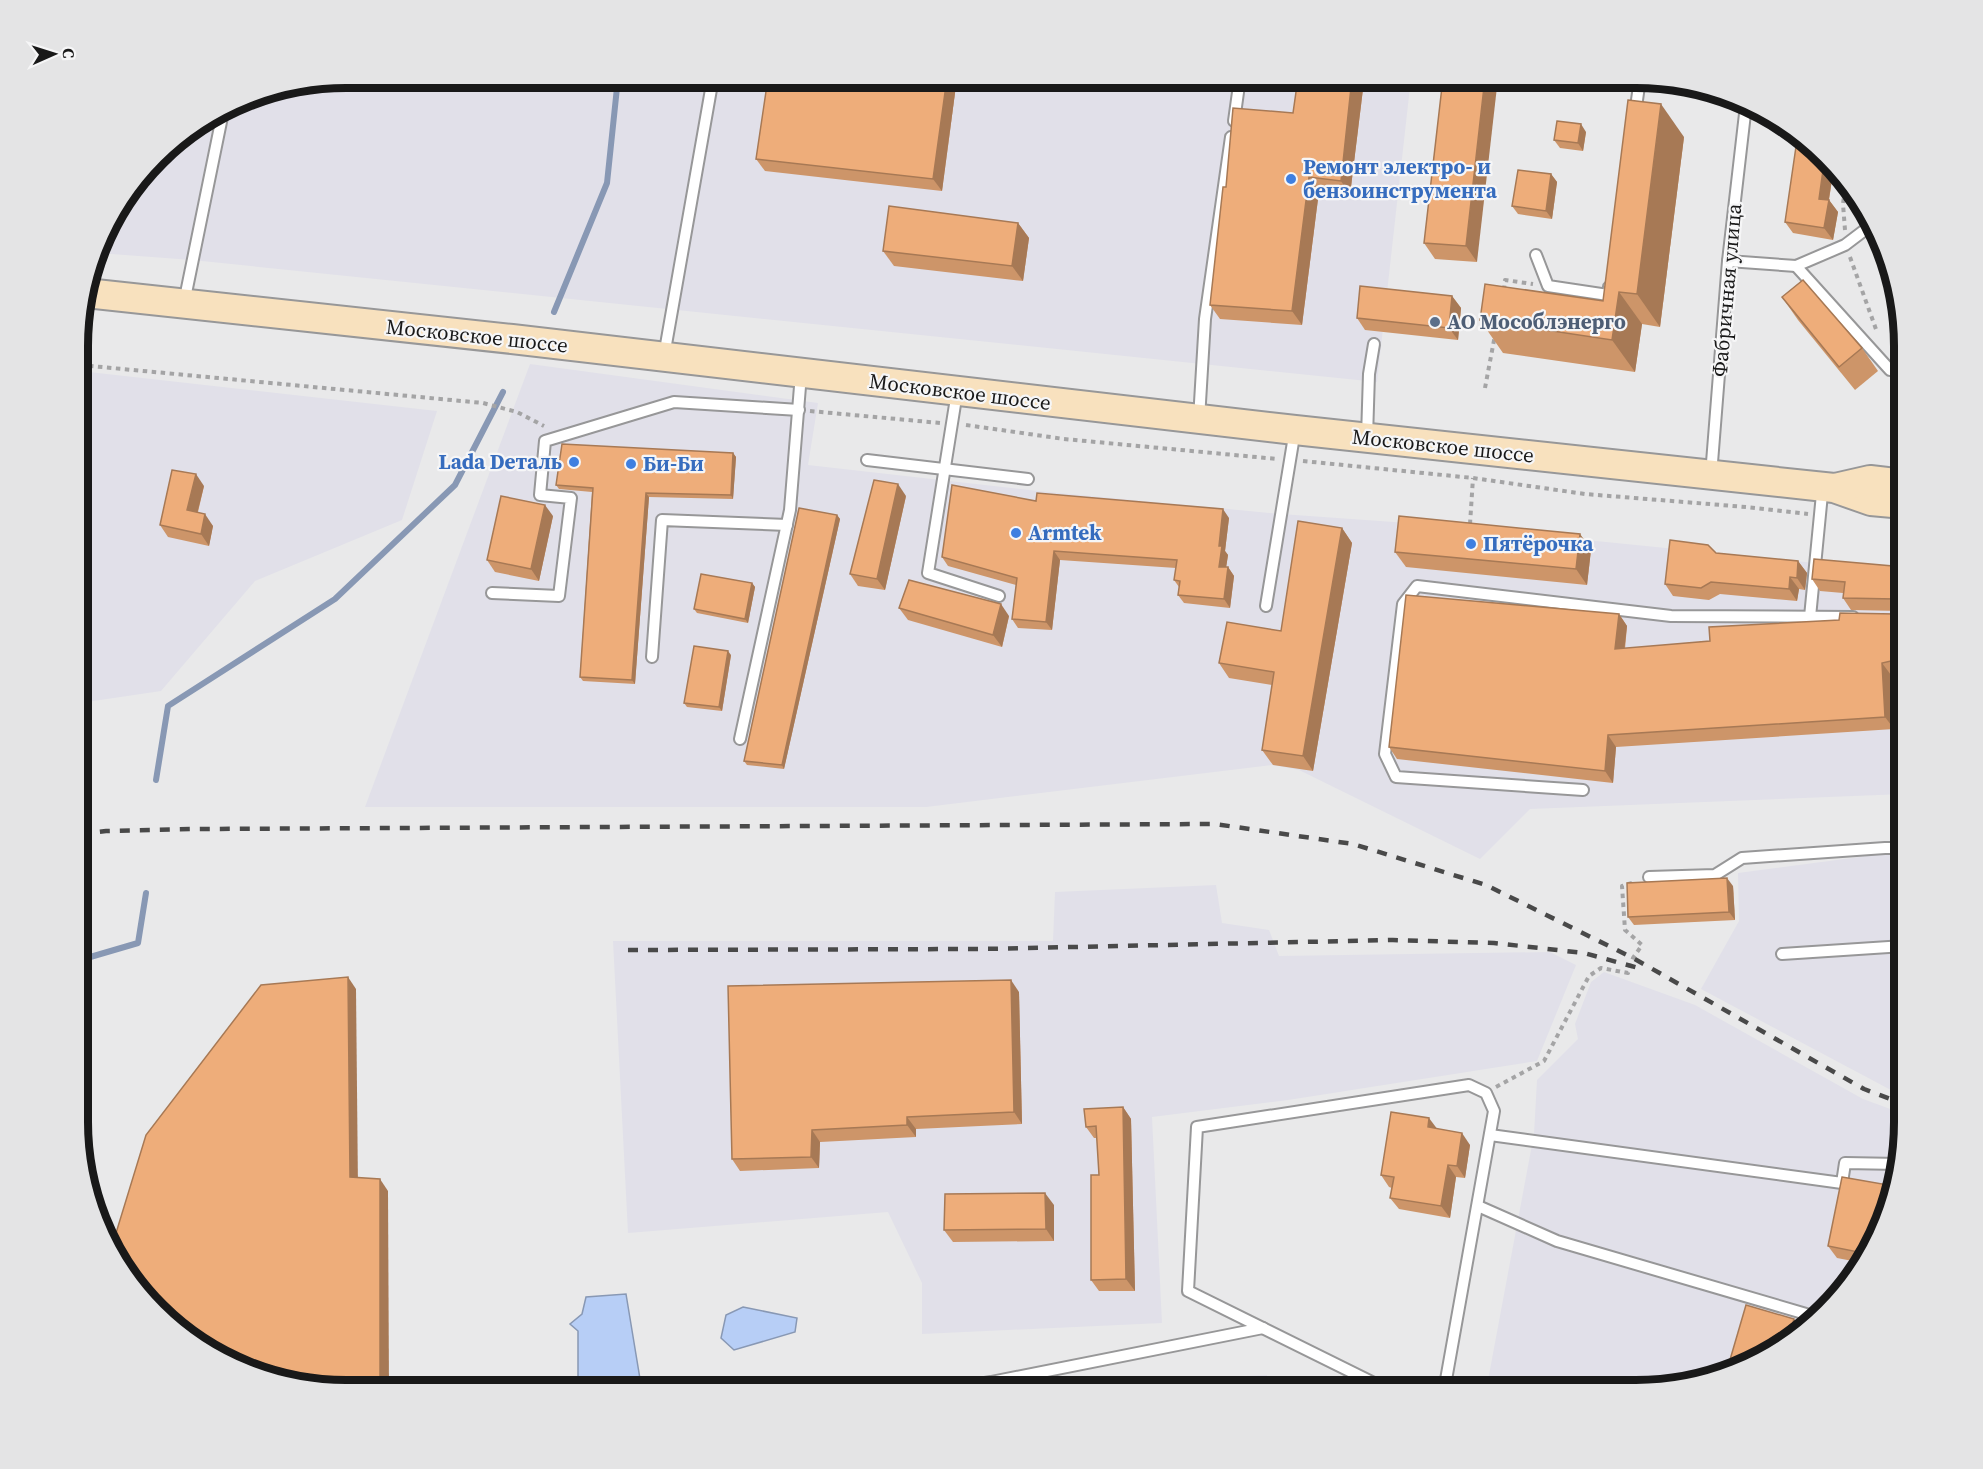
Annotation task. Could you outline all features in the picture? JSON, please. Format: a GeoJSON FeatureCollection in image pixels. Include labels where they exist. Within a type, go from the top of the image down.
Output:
{"type":"FeatureCollection","features":[{"type":"Feature","properties":{"kind":"main road","name":"Московское шоссе"},"geometry":{"type":"LineString","coordinates":[[94,294],[500,337],[1295,430],[1711,475],[1828,491],[1871,501],[1894,503]]}},
{"type":"Feature","properties":{"kind":"main road","name":"Московское шоссе"},"geometry":{"type":"LineString","coordinates":[[1828,491],[1870,480],[1894,483]]}},
{"type":"Feature","properties":{"kind":"lane"},"geometry":{"type":"LineString","coordinates":[[664,357],[711,88]]}},
{"type":"Feature","properties":{"kind":"lane"},"geometry":{"type":"LineString","coordinates":[[1199,419],[1205,319],[1239,88]]}},
{"type":"Feature","properties":{"kind":"lane"},"geometry":{"type":"LineString","coordinates":[[1633,124],[1639,88]]}},
{"type":"Feature","properties":{"kind":"lane","name":"Фабричная улица"},"geometry":{"type":"LineString","coordinates":[[1711,475],[1728,261],[1745,113]]}},
{"type":"Feature","properties":{"kind":"lane"},"geometry":{"type":"LineString","coordinates":[[184,304],[221,121]]}},
{"type":"Feature","properties":{"kind":"lane"},"geometry":{"type":"LineString","coordinates":[[1728,261],[1796,266],[1845,245],[1866,229]]}},
{"type":"Feature","properties":{"kind":"lane"},"geometry":{"type":"LineString","coordinates":[[1536,255],[1548,286],[1608,295],[1612,272]]}},
{"type":"Feature","properties":{"kind":"lane"},"geometry":{"type":"LineString","coordinates":[[1796,266],[1890,370]]}},
{"type":"Feature","properties":{"kind":"lane"},"geometry":{"type":"LineString","coordinates":[[1367,438],[1369,374],[1374,344]]}},
{"type":"Feature","properties":{"kind":"lane"},"geometry":{"type":"LineString","coordinates":[[740,739],[790,510],[801,373]]}},
{"type":"Feature","properties":{"kind":"lane"},"geometry":{"type":"LineString","coordinates":[[957,391],[928,573],[999,596]]}},
{"type":"Feature","properties":{"kind":"lane"},"geometry":{"type":"LineString","coordinates":[[492,593],[559,596],[571,498],[540,495],[545,441],[674,402],[798,410]]}},
{"type":"Feature","properties":{"kind":"lane"},"geometry":{"type":"LineString","coordinates":[[1266,606],[1295,430]]}},
{"type":"Feature","properties":{"kind":"lane"},"geometry":{"type":"LineString","coordinates":[[867,460],[1028,479]]}},
{"type":"Feature","properties":{"kind":"lane"},"geometry":{"type":"LineString","coordinates":[[1810,617],[1828,491]]}},
{"type":"Feature","properties":{"kind":"lane"},"geometry":{"type":"LineString","coordinates":[[652,657],[662,520],[787,525]]}},
{"type":"Feature","properties":{"kind":"lane"},"geometry":{"type":"LineString","coordinates":[[1583,790],[1396,777],[1385,754],[1403,604],[1417,586],[1671,616],[1869,618]]}},
{"type":"Feature","properties":{"kind":"lane"},"geometry":{"type":"LineString","coordinates":[[1650,877],[1715,875],[1742,858],[1894,848]]}},
{"type":"Feature","properties":{"kind":"lane"},"geometry":{"type":"LineString","coordinates":[[1782,954],[1894,947]]}},
{"type":"Feature","properties":{"kind":"lane"},"geometry":{"type":"LineString","coordinates":[[1368,1380],[1188,1291],[1197,1127],[1469,1085],[1486,1093],[1494,1111],[1446,1380]]}},
{"type":"Feature","properties":{"kind":"lane"},"geometry":{"type":"LineString","coordinates":[[1490,1135],[1842,1182],[1845,1163],[1891,1164]]}},
{"type":"Feature","properties":{"kind":"lane"},"geometry":{"type":"LineString","coordinates":[[1478,1206],[1557,1241],[1808,1314]]}},
{"type":"Feature","properties":{"kind":"lane"},"geometry":{"type":"LineString","coordinates":[[997,1380],[1263,1328]]}},
{"type":"Feature","properties":{"kind":"path"},"geometry":{"type":"LineString","coordinates":[[1844,194],[1845,245],[1894,379]]}},
{"type":"Feature","properties":{"kind":"path"},"geometry":{"type":"LineString","coordinates":[[1503,291],[1505,280],[1548,286]]}},
{"type":"Feature","properties":{"kind":"path"},"geometry":{"type":"LineString","coordinates":[[1485,388],[1495,334]]}},
{"type":"Feature","properties":{"kind":"path"},"geometry":{"type":"LineString","coordinates":[[88,366],[483,403],[517,412],[545,427],[574,433]]}},
{"type":"Feature","properties":{"kind":"path"},"geometry":{"type":"LineString","coordinates":[[798,410],[952,424],[1064,439],[1473,478],[1586,494],[1746,507]]}},
{"type":"Feature","properties":{"kind":"path"},"geometry":{"type":"LineString","coordinates":[[1470,524],[1473,478]]}},
{"type":"Feature","properties":{"kind":"path"},"geometry":{"type":"LineString","coordinates":[[1486,1093],[1544,1061],[1589,976],[1601,968],[1628,973],[1633,958],[1642,945],[1625,930],[1622,886],[1650,877]]}},
{"type":"Feature","properties":{"kind":"shaded area"},"geometry":{"type":"Polygon","coordinates":[[[347,88],[1410,88],[1377,382],[192,260],[106,254],[132,203],[164,164],[190,142],[218,123],[248,108],[296,93],[347,88]]]}},
{"type":"Feature","properties":{"kind":"shaded area"},"geometry":{"type":"Polygon","coordinates":[[[530,364],[818,403],[808,465],[1038,491],[1281,514],[1436,525],[1894,571],[1894,794],[1530,809],[1480,859],[1299,770],[1273,765],[926,807],[365,807],[530,364]]]}},
{"type":"Feature","properties":{"kind":"shaded area"},"geometry":{"type":"Polygon","coordinates":[[[88,372],[437,411],[402,520],[255,581],[161,691],[88,702],[88,372]]]}},
{"type":"Feature","properties":{"kind":"shaded area"},"geometry":{"type":"Polygon","coordinates":[[[1894,854],[1894,1092],[1701,989],[1739,921],[1738,873],[1894,854]]]}},
{"type":"Feature","properties":{"kind":"shaded area"},"geometry":{"type":"Polygon","coordinates":[[[1216,885],[1222,923],[1269,930],[1279,956],[1550,952],[1576,965],[1537,1061],[1288,1100],[1152,1117],[1162,1323],[922,1334],[922,1283],[888,1212],[628,1233],[613,941],[1053,941],[1055,892],[1216,885]]]}},
{"type":"Feature","properties":{"kind":"shaded area"},"geometry":{"type":"Polygon","coordinates":[[[1604,972],[1695,1005],[1863,1099],[1894,1110],[1894,1139],[1886,1189],[1868,1236],[1841,1279],[1819,1305],[1793,1327],[1750,1354],[1703,1372],[1653,1380],[1488,1380],[1534,1134],[1537,1080],[1578,1039],[1575,1024],[1591,982],[1604,972]]]}},
{"type":"Feature","properties":{"kind":"shaded area"},"geometry":{"type":"Polygon","coordinates":[[[1267,1375],[1267,1380],[1159,1380],[1267,1375]]]}},
{"type":"Feature","properties":{"kind":"water"},"geometry":{"type":"Polygon","coordinates":[[[626,1294],[640,1380],[578,1380],[578,1331],[570,1324],[582,1314],[586,1297],[626,1294]]]}},
{"type":"Feature","properties":{"kind":"water"},"geometry":{"type":"Polygon","coordinates":[[[743,1307],[797,1318],[795,1332],[734,1350],[721,1338],[726,1315],[743,1307]]]}},
{"type":"Feature","properties":{"kind":"building"},"geometry":{"type":"Polygon","coordinates":[[[767,88],[946,88],[933,179],[756,159],[767,88]]]}},
{"type":"Feature","properties":{"kind":"building"},"geometry":{"type":"Polygon","coordinates":[[[1297,88],[1351,88],[1341,181],[1309,177],[1292,311],[1210,305],[1223,187],[1226,187],[1233,108],[1293,113],[1297,88]]]}},
{"type":"Feature","properties":{"kind":"building"},"geometry":{"type":"Polygon","coordinates":[[[1442,88],[1484,88],[1466,246],[1424,243],[1442,88]]]}},
{"type":"Feature","properties":{"kind":"building"},"geometry":{"type":"Polygon","coordinates":[[[1628,100],[1661,104],[1637,294],[1619,292],[1612,340],[1480,320],[1485,284],[1603,301],[1628,100]]]}},
{"type":"Feature","properties":{"kind":"building"},"geometry":{"type":"Polygon","coordinates":[[[1557,121],[1581,124],[1578,143],[1554,140],[1557,121]]]}},
{"type":"Feature","properties":{"kind":"building"},"geometry":{"type":"Polygon","coordinates":[[[1796,145],[1823,169],[1819,199],[1829,200],[1824,228],[1785,222],[1796,145]]]}},
{"type":"Feature","properties":{"kind":"building"},"geometry":{"type":"Polygon","coordinates":[[[1518,170],[1551,174],[1546,211],[1512,206],[1518,170]]]}},
{"type":"Feature","properties":{"kind":"building"},"geometry":{"type":"Polygon","coordinates":[[[889,206],[1018,223],[1012,266],[883,251],[889,206]]]}},
{"type":"Feature","properties":{"kind":"building"},"geometry":{"type":"Polygon","coordinates":[[[1803,280],[1862,348],[1839,367],[1782,297],[1803,280]]]}},
{"type":"Feature","properties":{"kind":"building"},"geometry":{"type":"Polygon","coordinates":[[[1360,286],[1452,296],[1449,328],[1357,318],[1360,286]]]}},
{"type":"Feature","properties":{"kind":"building"},"geometry":{"type":"Polygon","coordinates":[[[562,444],[733,453],[731,495],[646,493],[632,680],[580,677],[593,488],[556,485],[562,444]]]}},
{"type":"Feature","properties":{"kind":"building"},"geometry":{"type":"Polygon","coordinates":[[[172,470],[196,474],[187,510],[205,514],[201,534],[160,525],[172,470]]]}},
{"type":"Feature","properties":{"kind":"building"},"geometry":{"type":"Polygon","coordinates":[[[874,480],[898,484],[877,579],[850,574],[874,480]]]}},
{"type":"Feature","properties":{"kind":"building"},"geometry":{"type":"Polygon","coordinates":[[[952,485],[1036,501],[1037,493],[1223,509],[1219,567],[1228,567],[1224,599],[1178,595],[1180,581],[1174,580],[1177,560],[1054,551],[1046,622],[1012,619],[1017,578],[942,557],[952,485]]]}},
{"type":"Feature","properties":{"kind":"building"},"geometry":{"type":"Polygon","coordinates":[[[501,496],[545,505],[531,569],[487,560],[501,496]]]}},
{"type":"Feature","properties":{"kind":"building"},"geometry":{"type":"Polygon","coordinates":[[[799,508],[837,515],[782,765],[744,761],[799,508]]]}},
{"type":"Feature","properties":{"kind":"building"},"geometry":{"type":"Polygon","coordinates":[[[1399,516],[1580,534],[1576,569],[1395,552],[1399,516]]]}},
{"type":"Feature","properties":{"kind":"building"},"geometry":{"type":"Polygon","coordinates":[[[1298,521],[1342,528],[1303,756],[1262,750],[1274,672],[1219,663],[1227,622],[1281,631],[1298,521]]]}},
{"type":"Feature","properties":{"kind":"building"},"geometry":{"type":"Polygon","coordinates":[[[1670,540],[1708,545],[1716,553],[1798,561],[1797,578],[1790,577],[1789,589],[1711,582],[1701,588],[1665,584],[1670,540]]]}},
{"type":"Feature","properties":{"kind":"building"},"geometry":{"type":"Polygon","coordinates":[[[1814,559],[1894,566],[1894,599],[1843,598],[1845,582],[1812,579],[1814,559]]]}},
{"type":"Feature","properties":{"kind":"building"},"geometry":{"type":"Polygon","coordinates":[[[701,574],[752,583],[745,619],[694,609],[701,574]]]}},
{"type":"Feature","properties":{"kind":"building"},"geometry":{"type":"Polygon","coordinates":[[[909,580],[1001,604],[993,635],[899,608],[909,580]]]}},
{"type":"Feature","properties":{"kind":"building"},"geometry":{"type":"Polygon","coordinates":[[[1406,595],[1619,614],[1615,649],[1710,641],[1709,627],[1839,620],[1840,613],[1894,614],[1894,660],[1882,663],[1885,717],[1608,735],[1605,771],[1389,747],[1406,595]]]}},
{"type":"Feature","properties":{"kind":"building"},"geometry":{"type":"Polygon","coordinates":[[[694,646],[728,651],[719,707],[684,703],[694,646]]]}},
{"type":"Feature","properties":{"kind":"building"},"geometry":{"type":"Polygon","coordinates":[[[1891,849],[1894,849],[1894,895],[1891,895],[1891,849]]]}},
{"type":"Feature","properties":{"kind":"building"},"geometry":{"type":"Polygon","coordinates":[[[1727,878],[1729,912],[1628,917],[1627,883],[1727,878]]]}},
{"type":"Feature","properties":{"kind":"building"},"geometry":{"type":"Polygon","coordinates":[[[348,977],[350,1177],[380,1179],[380,1380],[330,1380],[296,1376],[248,1361],[218,1346],[203,1337],[164,1305],[132,1266],[116,1238],[146,1135],[261,985],[348,977]]]}},
{"type":"Feature","properties":{"kind":"building"},"geometry":{"type":"Polygon","coordinates":[[[1011,980],[1014,1112],[907,1117],[907,1125],[812,1130],[811,1157],[732,1159],[728,986],[1011,980]]]}},
{"type":"Feature","properties":{"kind":"building"},"geometry":{"type":"Polygon","coordinates":[[[1123,1107],[1126,1279],[1091,1280],[1091,1175],[1099,1175],[1096,1126],[1086,1127],[1084,1109],[1123,1107]]]}},
{"type":"Feature","properties":{"kind":"building"},"geometry":{"type":"Polygon","coordinates":[[[1391,1112],[1429,1118],[1428,1127],[1462,1133],[1457,1166],[1448,1165],[1441,1206],[1390,1198],[1394,1177],[1381,1175],[1391,1112]]]}},
{"type":"Feature","properties":{"kind":"building"},"geometry":{"type":"Polygon","coordinates":[[[1842,1177],[1887,1185],[1875,1221],[1859,1252],[1828,1246],[1842,1177]]]}},
{"type":"Feature","properties":{"kind":"building"},"geometry":{"type":"Polygon","coordinates":[[[1045,1193],[1046,1229],[944,1230],[945,1194],[1045,1193]]]}},
{"type":"Feature","properties":{"kind":"building"},"geometry":{"type":"Polygon","coordinates":[[[1746,1305],[1794,1319],[1791,1328],[1780,1337],[1729,1363],[1746,1305]]]}},
{"type":"Feature","properties":{"kind":"waterway"},"geometry":{"type":"LineString","coordinates":[[554,312],[607,183],[617,88]]}},
{"type":"Feature","properties":{"kind":"waterway"},"geometry":{"type":"LineString","coordinates":[[156,780],[168,706],[335,599],[455,485],[503,392]]}},
{"type":"Feature","properties":{"kind":"waterway"},"geometry":{"type":"LineString","coordinates":[[88,958],[138,943],[146,893]]}},
{"type":"Feature","properties":{"kind":"railway"},"geometry":{"type":"LineString","coordinates":[[88,833],[195,829],[1215,824],[1353,844],[1486,885],[1633,958],[1864,1089],[1894,1100]]}},
{"type":"Feature","properties":{"kind":"railway"},"geometry":{"type":"LineString","coordinates":[[628,950],[981,949],[1393,940],[1494,943],[1584,953],[1642,969]]}},
{"type":"Feature","properties":{"kind":"place","name":"Ремонт электро- и бензоинструмента"},"geometry":{"type":"Point","coordinates":[1291,179]}},
{"type":"Feature","properties":{"kind":"place","name":"АО Мособлэнерго"},"geometry":{"type":"Point","coordinates":[1435,322]}},
{"type":"Feature","properties":{"kind":"place","name":"Lada Dеталь"},"geometry":{"type":"Point","coordinates":[574,462]}},
{"type":"Feature","properties":{"kind":"place","name":"Би-Би"},"geometry":{"type":"Point","coordinates":[631,464]}},
{"type":"Feature","properties":{"kind":"place","name":"Armtek"},"geometry":{"type":"Point","coordinates":[1016,533]}},
{"type":"Feature","properties":{"kind":"place","name":"Пятёрочка"},"geometry":{"type":"Point","coordinates":[1471,544]}}]}
